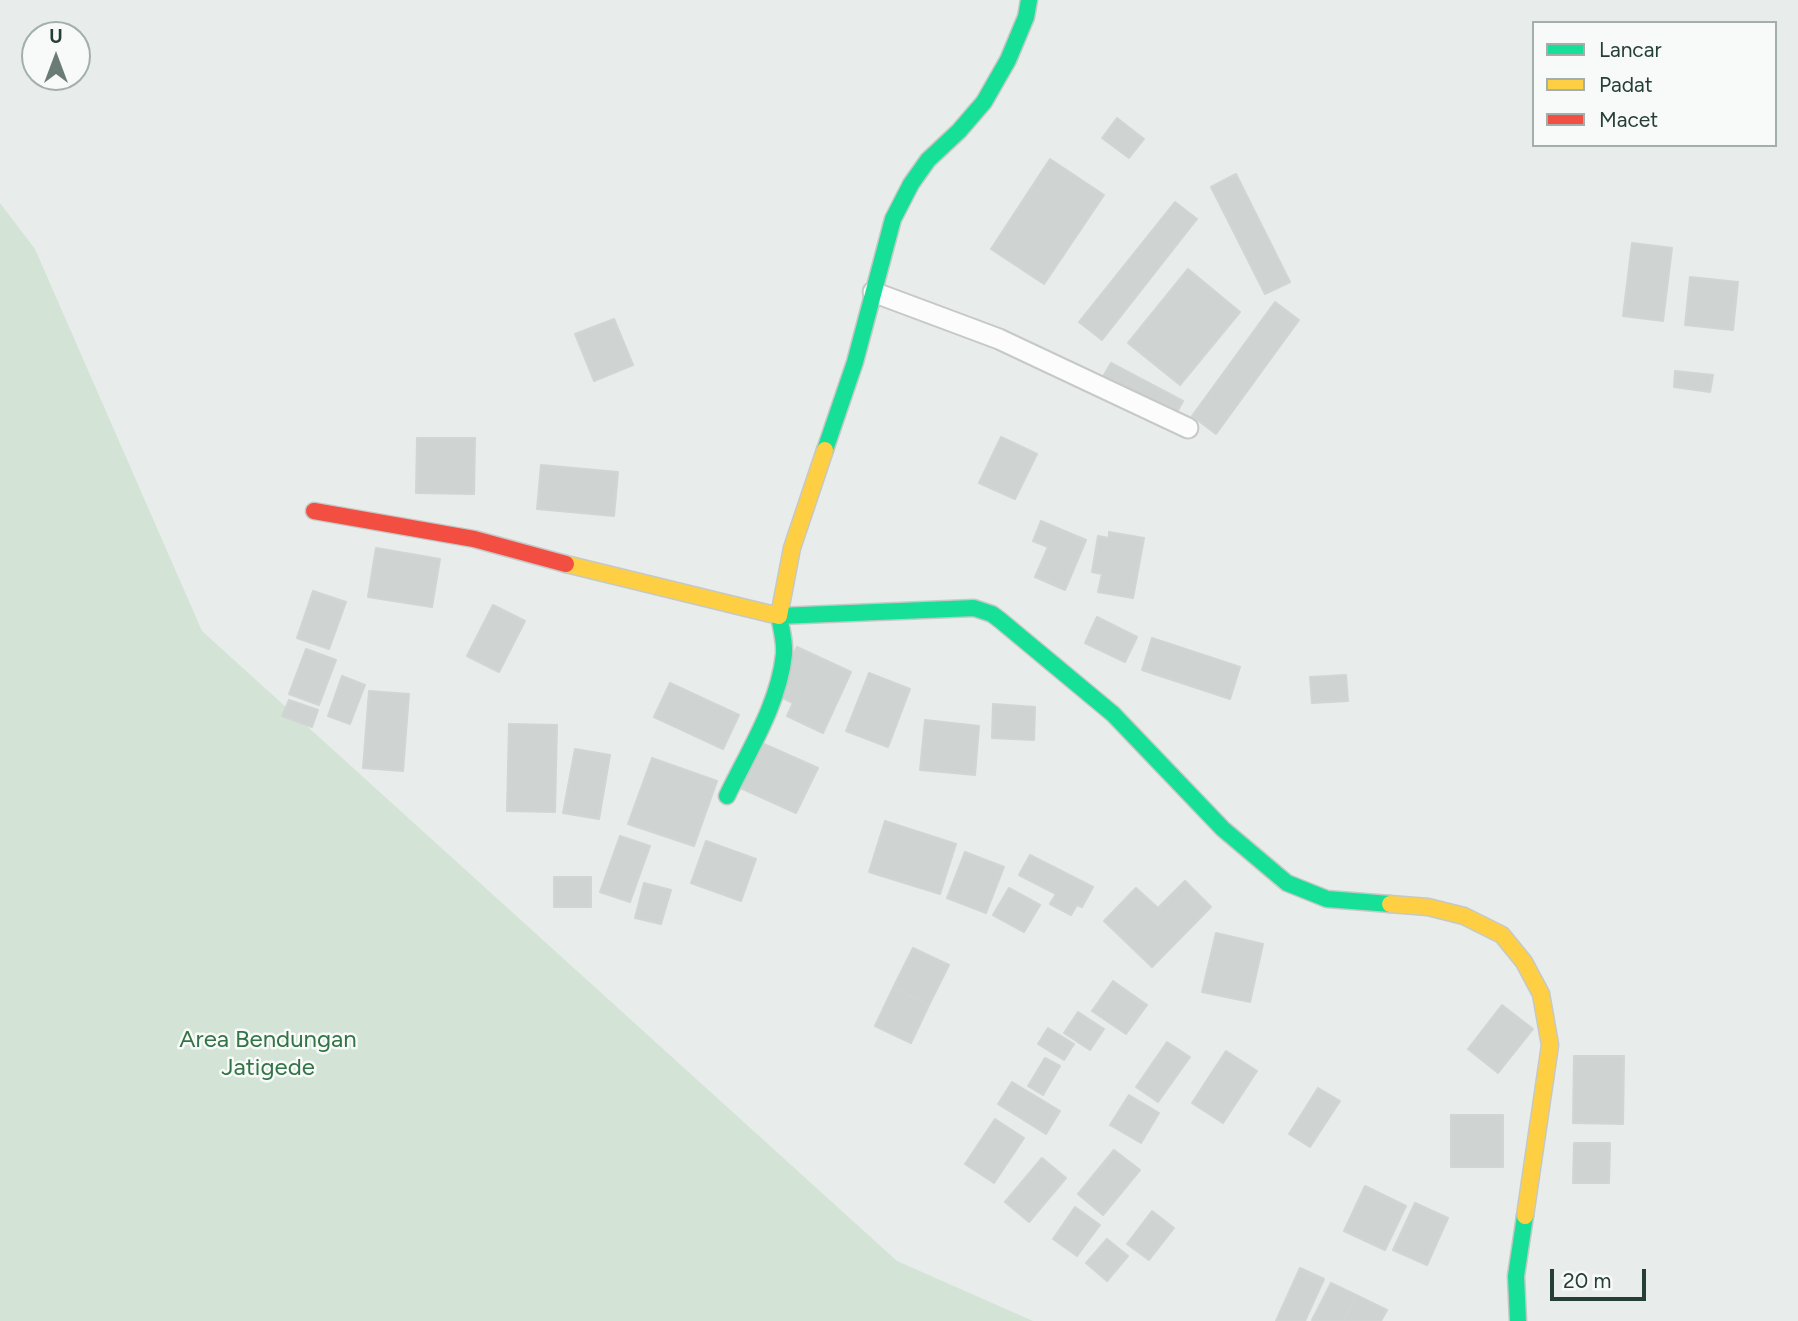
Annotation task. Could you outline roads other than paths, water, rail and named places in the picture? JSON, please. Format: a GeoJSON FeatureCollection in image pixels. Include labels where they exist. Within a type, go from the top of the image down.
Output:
{"type":"FeatureCollection","features":[{"type":"Feature","properties":{"kind":"street"},"geometry":{"type":"LineString","coordinates":[[727,796],[779,678],[785,651],[779,616],[792,548],[855,362],[893,219],[911,184],[928,160],[984,102],[1008,60],[1026,18],[1029,0]]}},
{"type":"Feature","properties":{"kind":"street"},"geometry":{"type":"LineString","coordinates":[[314,511],[474,540],[779,616],[974,608],[992,614],[1113,714],[1223,829],[1254,858],[1287,883],[1327,899],[1428,907],[1464,916],[1502,934],[1524,962],[1541,994],[1550,1045],[1516,1276],[1518,1321]]}},
{"type":"Feature","properties":{"kind":"lane"},"geometry":{"type":"LineString","coordinates":[[873,292],[999,339],[1188,428]]}},
{"type":"Feature","properties":{"kind":"park label","name":"Area Bendungan Jatigede"},"geometry":{"type":"Point","coordinates":[268,1054]}}]}
